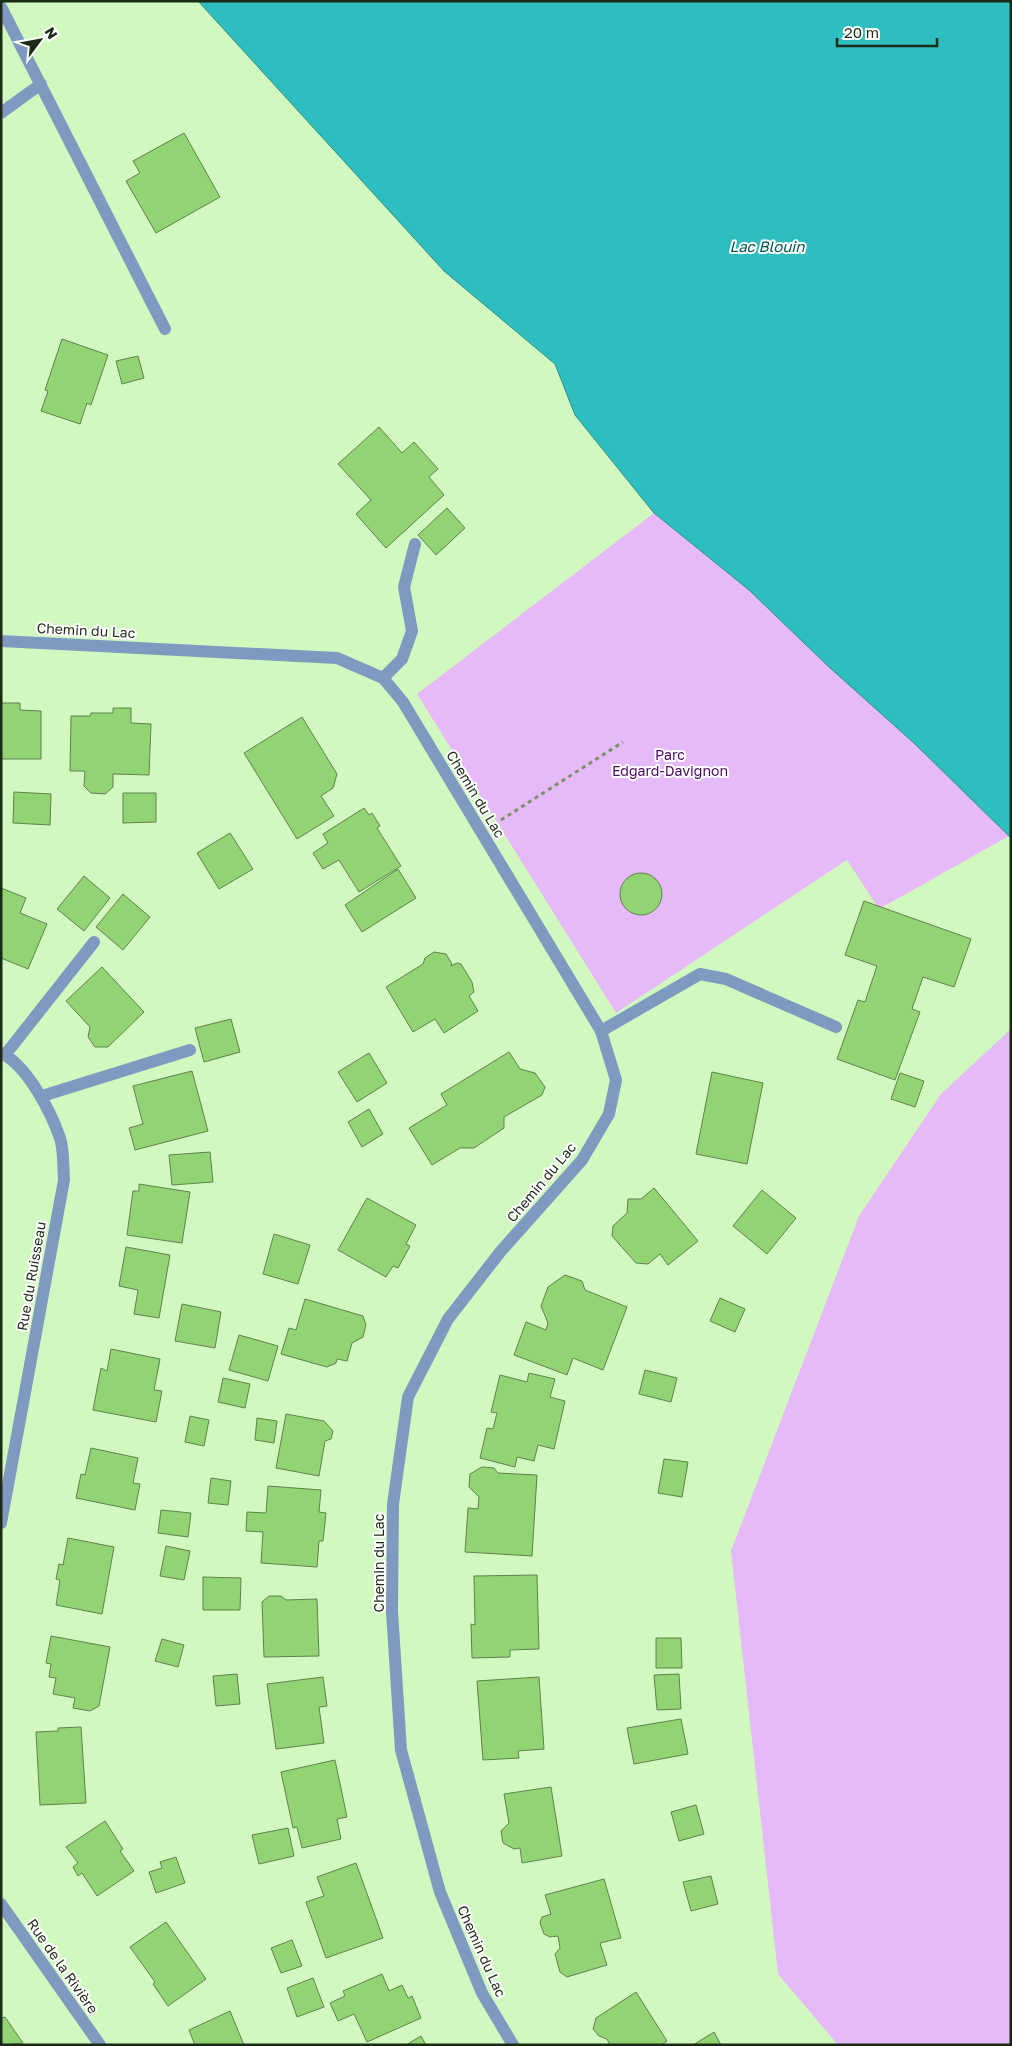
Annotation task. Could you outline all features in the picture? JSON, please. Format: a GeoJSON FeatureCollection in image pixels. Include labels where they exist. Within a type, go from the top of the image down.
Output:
{"type":"FeatureCollection","features":[{"type":"Feature","properties":{"kind":"street"},"geometry":{"type":"LineString","coordinates":[[1,7],[165,329]]}},
{"type":"Feature","properties":{"kind":"street"},"geometry":{"type":"LineString","coordinates":[[1,113],[41,84]]}},
{"type":"Feature","properties":{"kind":"street"},"geometry":{"type":"LineString","coordinates":[[383,678],[402,659],[412,631],[404,587],[415,544]]}},
{"type":"Feature","properties":{"kind":"street","name":"Chemin du Lac"},"geometry":{"type":"LineString","coordinates":[[1,641],[337,658],[383,678],[403,702],[601,1031],[616,1080],[609,1114],[582,1160],[501,1251],[448,1319],[408,1397],[393,1504],[392,1612],[401,1750],[440,1892],[482,1993],[513,2045]]}},
{"type":"Feature","properties":{"kind":"street"},"geometry":{"type":"LineString","coordinates":[[3,1054],[94,942]]}},
{"type":"Feature","properties":{"kind":"street"},"geometry":{"type":"LineString","coordinates":[[601,1031],[700,974],[726,979],[836,1027]]}},
{"type":"Feature","properties":{"kind":"street"},"geometry":{"type":"LineString","coordinates":[[42,1096],[190,1050]]}},
{"type":"Feature","properties":{"kind":"street","name":"Rue du Ruisseau"},"geometry":{"type":"LineString","coordinates":[[1,1523],[64,1180],[61,1139],[42,1096],[25,1074],[3,1054]]}},
{"type":"Feature","properties":{"kind":"street","name":"Rue de la Rivière"},"geometry":{"type":"LineString","coordinates":[[1,1904],[100,2045]]}},
{"type":"Feature","properties":{"kind":"path"},"geometry":{"type":"LineString","coordinates":[[482,833],[624,742]]}},
{"type":"Feature","properties":{"kind":"green space","name":"Parc Edgard-Davignon"},"geometry":{"type":"Polygon","coordinates":[[[654,513],[749,590],[829,667],[915,744],[1009,836],[879,909],[847,860],[616,1013],[417,694],[654,513]]]}},
{"type":"Feature","properties":{"kind":"green space"},"geometry":{"type":"Polygon","coordinates":[[[1011,1029],[1011,2045],[838,2045],[778,1974],[731,1551],[859,1216],[941,1094],[1011,1029]]]}},
{"type":"Feature","properties":{"kind":"water","name":"Lac Blouin"},"geometry":{"type":"Polygon","coordinates":[[[198,1],[1011,1],[1011,838],[915,744],[829,667],[749,590],[654,513],[575,415],[555,364],[444,271],[198,1]]]}},
{"type":"Feature","properties":{"kind":"building"},"geometry":{"type":"Polygon","coordinates":[[[184,133],[220,197],[156,233],[126,181],[140,173],[133,161],[184,133]]]}},
{"type":"Feature","properties":{"kind":"building"},"geometry":{"type":"Polygon","coordinates":[[[62,339],[108,355],[91,405],[87,403],[80,424],[41,411],[48,391],[45,390],[62,339]]]}},
{"type":"Feature","properties":{"kind":"building"},"geometry":{"type":"Polygon","coordinates":[[[138,356],[144,378],[122,384],[116,361],[138,356]]]}},
{"type":"Feature","properties":{"kind":"building"},"geometry":{"type":"Polygon","coordinates":[[[379,427],[402,453],[414,442],[438,469],[429,477],[444,495],[386,548],[356,514],[371,500],[338,464],[379,427]]]}},
{"type":"Feature","properties":{"kind":"building"},"geometry":{"type":"Polygon","coordinates":[[[447,508],[465,528],[436,555],[418,535],[447,508]]]}},
{"type":"Feature","properties":{"kind":"building"},"geometry":{"type":"Polygon","coordinates":[[[1,703],[20,703],[20,710],[41,711],[41,759],[1,759],[1,703]]]}},
{"type":"Feature","properties":{"kind":"building"},"geometry":{"type":"Polygon","coordinates":[[[113,708],[131,708],[131,723],[151,724],[149,775],[113,774],[113,787],[105,794],[91,793],[84,786],[85,771],[70,771],[71,716],[90,716],[91,713],[113,713],[113,708]]]}},
{"type":"Feature","properties":{"kind":"building"},"geometry":{"type":"Polygon","coordinates":[[[302,717],[337,774],[333,788],[321,796],[334,816],[297,839],[244,753],[302,717]]]}},
{"type":"Feature","properties":{"kind":"building"},"geometry":{"type":"Polygon","coordinates":[[[14,792],[51,794],[50,825],[13,823],[14,792]]]}},
{"type":"Feature","properties":{"kind":"building"},"geometry":{"type":"Polygon","coordinates":[[[123,793],[156,793],[156,822],[123,823],[123,793]]]}},
{"type":"Feature","properties":{"kind":"building"},"geometry":{"type":"Polygon","coordinates":[[[364,808],[369,815],[372,813],[380,826],[377,828],[401,866],[359,892],[339,860],[323,869],[313,853],[328,843],[323,834],[364,808]]]}},
{"type":"Feature","properties":{"kind":"building"},"geometry":{"type":"Polygon","coordinates":[[[230,833],[253,869],[219,889],[197,853],[230,833]]]}},
{"type":"Feature","properties":{"kind":"building"},"geometry":{"type":"Polygon","coordinates":[[[398,869],[416,898],[362,932],[345,905],[398,869]]]}},
{"type":"Feature","properties":{"kind":"building"},"geometry":{"type":"Polygon","coordinates":[[[637,873],[645,873],[656,879],[662,894],[656,909],[645,915],[637,915],[626,909],[620,898],[620,890],[626,879],[637,873]]]}},
{"type":"Feature","properties":{"kind":"building"},"geometry":{"type":"Polygon","coordinates":[[[84,876],[110,898],[84,931],[57,909],[84,876]]]}},
{"type":"Feature","properties":{"kind":"building"},"geometry":{"type":"Polygon","coordinates":[[[1,888],[26,898],[20,913],[47,924],[28,969],[1,958],[1,888]]]}},
{"type":"Feature","properties":{"kind":"building"},"geometry":{"type":"Polygon","coordinates":[[[123,894],[150,917],[123,950],[96,927],[123,894]]]}},
{"type":"Feature","properties":{"kind":"building"},"geometry":{"type":"Polygon","coordinates":[[[864,901],[971,939],[954,987],[923,977],[912,1009],[920,1012],[895,1080],[837,1059],[858,1000],[865,1002],[877,966],[845,955],[864,901]]]}},
{"type":"Feature","properties":{"kind":"building"},"geometry":{"type":"Polygon","coordinates":[[[434,952],[446,954],[452,964],[451,966],[457,963],[461,964],[472,982],[474,992],[469,996],[478,1011],[444,1033],[435,1019],[413,1032],[386,987],[423,964],[425,958],[434,952]]]}},
{"type":"Feature","properties":{"kind":"building"},"geometry":{"type":"Polygon","coordinates":[[[102,967],[144,1012],[108,1047],[95,1047],[88,1037],[90,1027],[66,1001],[102,967]]]}},
{"type":"Feature","properties":{"kind":"building"},"geometry":{"type":"Polygon","coordinates":[[[231,1019],[240,1052],[204,1062],[195,1028],[231,1019]]]}},
{"type":"Feature","properties":{"kind":"building"},"geometry":{"type":"Polygon","coordinates":[[[509,1052],[520,1069],[535,1073],[545,1087],[542,1095],[504,1117],[504,1128],[474,1148],[460,1148],[432,1165],[409,1128],[447,1105],[441,1094],[509,1052]]]}},
{"type":"Feature","properties":{"kind":"building"},"geometry":{"type":"Polygon","coordinates":[[[369,1053],[387,1083],[357,1102],[338,1072],[369,1053]]]}},
{"type":"Feature","properties":{"kind":"building"},"geometry":{"type":"Polygon","coordinates":[[[192,1071],[208,1131],[135,1150],[129,1128],[143,1124],[133,1086],[192,1071]]]}},
{"type":"Feature","properties":{"kind":"building"},"geometry":{"type":"Polygon","coordinates":[[[712,1072],[763,1083],[747,1164],[696,1154],[712,1072]]]}},
{"type":"Feature","properties":{"kind":"building"},"geometry":{"type":"Polygon","coordinates":[[[900,1073],[924,1081],[915,1107],[891,1099],[900,1073]]]}},
{"type":"Feature","properties":{"kind":"building"},"geometry":{"type":"Polygon","coordinates":[[[369,1109],[383,1134],[362,1147],[348,1122],[369,1109]]]}},
{"type":"Feature","properties":{"kind":"building"},"geometry":{"type":"Polygon","coordinates":[[[210,1152],[213,1182],[172,1185],[169,1155],[210,1152]]]}},
{"type":"Feature","properties":{"kind":"building"},"geometry":{"type":"Polygon","coordinates":[[[139,1184],[190,1192],[182,1243],[127,1235],[133,1191],[139,1191],[139,1184]]]}},
{"type":"Feature","properties":{"kind":"building"},"geometry":{"type":"Polygon","coordinates":[[[654,1188],[698,1241],[668,1265],[660,1254],[648,1264],[636,1263],[612,1236],[613,1226],[627,1213],[628,1199],[641,1199],[654,1188]]]}},
{"type":"Feature","properties":{"kind":"building"},"geometry":{"type":"Polygon","coordinates":[[[762,1190],[796,1218],[767,1254],[733,1226],[762,1190]]]}},
{"type":"Feature","properties":{"kind":"building"},"geometry":{"type":"Polygon","coordinates":[[[367,1198],[416,1225],[406,1244],[410,1246],[398,1268],[393,1266],[386,1277],[338,1250],[367,1198]]]}},
{"type":"Feature","properties":{"kind":"building"},"geometry":{"type":"Polygon","coordinates":[[[274,1234],[310,1245],[298,1284],[263,1274],[274,1234]]]}},
{"type":"Feature","properties":{"kind":"building"},"geometry":{"type":"Polygon","coordinates":[[[126,1247],[170,1255],[159,1318],[134,1314],[138,1290],[119,1286],[126,1247]]]}},
{"type":"Feature","properties":{"kind":"building"},"geometry":{"type":"Polygon","coordinates":[[[565,1275],[582,1281],[585,1290],[627,1307],[603,1370],[573,1358],[567,1375],[514,1355],[526,1322],[546,1330],[548,1323],[541,1306],[548,1287],[565,1275]]]}},
{"type":"Feature","properties":{"kind":"building"},"geometry":{"type":"Polygon","coordinates":[[[720,1298],[745,1309],[735,1332],[710,1321],[720,1298]]]}},
{"type":"Feature","properties":{"kind":"building"},"geometry":{"type":"Polygon","coordinates":[[[305,1299],[363,1316],[366,1325],[363,1337],[352,1343],[347,1361],[337,1359],[336,1363],[327,1367],[281,1354],[289,1328],[296,1330],[305,1299]]]}},
{"type":"Feature","properties":{"kind":"building"},"geometry":{"type":"Polygon","coordinates":[[[182,1304],[221,1312],[215,1348],[175,1341],[182,1304]]]}},
{"type":"Feature","properties":{"kind":"building"},"geometry":{"type":"Polygon","coordinates":[[[239,1335],[278,1346],[268,1381],[229,1370],[239,1335]]]}},
{"type":"Feature","properties":{"kind":"building"},"geometry":{"type":"Polygon","coordinates":[[[111,1349],[160,1359],[154,1390],[162,1391],[156,1422],[93,1410],[101,1368],[107,1371],[111,1349]]]}},
{"type":"Feature","properties":{"kind":"building"},"geometry":{"type":"Polygon","coordinates":[[[645,1370],[677,1378],[671,1402],[639,1394],[645,1370]]]}},
{"type":"Feature","properties":{"kind":"building"},"geometry":{"type":"Polygon","coordinates":[[[529,1373],[555,1379],[550,1397],[565,1401],[554,1449],[538,1445],[534,1461],[517,1457],[515,1467],[480,1458],[487,1428],[493,1429],[497,1413],[491,1412],[500,1375],[527,1382],[529,1373]]]}},
{"type":"Feature","properties":{"kind":"building"},"geometry":{"type":"Polygon","coordinates":[[[223,1378],[250,1384],[245,1408],[218,1402],[223,1378]]]}},
{"type":"Feature","properties":{"kind":"building"},"geometry":{"type":"Polygon","coordinates":[[[286,1414],[324,1421],[333,1431],[331,1439],[325,1441],[319,1476],[276,1468],[286,1414]]]}},
{"type":"Feature","properties":{"kind":"building"},"geometry":{"type":"Polygon","coordinates":[[[190,1416],[209,1420],[204,1446],[185,1442],[190,1416]]]}},
{"type":"Feature","properties":{"kind":"building"},"geometry":{"type":"Polygon","coordinates":[[[257,1418],[277,1421],[274,1443],[255,1440],[257,1418]]]}},
{"type":"Feature","properties":{"kind":"building"},"geometry":{"type":"Polygon","coordinates":[[[91,1448],[138,1458],[133,1483],[140,1484],[135,1510],[76,1498],[81,1474],[85,1475],[91,1448]]]}},
{"type":"Feature","properties":{"kind":"building"},"geometry":{"type":"Polygon","coordinates":[[[664,1459],[688,1462],[682,1497],[658,1493],[664,1459]]]}},
{"type":"Feature","properties":{"kind":"building"},"geometry":{"type":"Polygon","coordinates":[[[482,1467],[494,1468],[498,1473],[537,1475],[532,1556],[465,1552],[468,1508],[478,1509],[479,1497],[469,1487],[470,1474],[482,1467]]]}},
{"type":"Feature","properties":{"kind":"building"},"geometry":{"type":"Polygon","coordinates":[[[211,1478],[231,1481],[228,1505],[208,1503],[211,1478]]]}},
{"type":"Feature","properties":{"kind":"building"},"geometry":{"type":"Polygon","coordinates":[[[268,1486],[321,1490],[319,1512],[326,1513],[323,1541],[319,1541],[317,1567],[261,1563],[263,1532],[246,1531],[247,1512],[266,1513],[268,1486]]]}},
{"type":"Feature","properties":{"kind":"building"},"geometry":{"type":"Polygon","coordinates":[[[161,1510],[191,1513],[188,1537],[158,1533],[161,1510]]]}},
{"type":"Feature","properties":{"kind":"building"},"geometry":{"type":"Polygon","coordinates":[[[68,1538],[114,1547],[102,1614],[56,1605],[60,1580],[56,1579],[59,1564],[63,1565],[68,1538]]]}},
{"type":"Feature","properties":{"kind":"building"},"geometry":{"type":"Polygon","coordinates":[[[166,1546],[190,1551],[184,1580],[160,1576],[166,1546]]]}},
{"type":"Feature","properties":{"kind":"building"},"geometry":{"type":"Polygon","coordinates":[[[537,1575],[539,1649],[510,1650],[510,1657],[472,1658],[471,1624],[475,1625],[474,1576],[537,1575]]]}},
{"type":"Feature","properties":{"kind":"building"},"geometry":{"type":"Polygon","coordinates":[[[203,1577],[241,1578],[240,1610],[203,1610],[203,1577]]]}},
{"type":"Feature","properties":{"kind":"building"},"geometry":{"type":"Polygon","coordinates":[[[269,1596],[281,1596],[286,1600],[317,1599],[319,1656],[264,1657],[262,1602],[269,1596]]]}},
{"type":"Feature","properties":{"kind":"building"},"geometry":{"type":"Polygon","coordinates":[[[51,1636],[110,1647],[99,1706],[90,1711],[73,1708],[75,1698],[53,1694],[56,1678],[49,1677],[51,1664],[46,1663],[51,1636]]]}},
{"type":"Feature","properties":{"kind":"building"},"geometry":{"type":"Polygon","coordinates":[[[656,1638],[681,1638],[682,1668],[656,1668],[656,1638]]]}},
{"type":"Feature","properties":{"kind":"building"},"geometry":{"type":"Polygon","coordinates":[[[162,1639],[184,1645],[178,1667],[155,1661],[162,1639]]]}},
{"type":"Feature","properties":{"kind":"building"},"geometry":{"type":"Polygon","coordinates":[[[237,1674],[240,1704],[216,1706],[213,1676],[237,1674]]]}},
{"type":"Feature","properties":{"kind":"building"},"geometry":{"type":"Polygon","coordinates":[[[679,1674],[681,1709],[657,1710],[654,1675],[679,1674]]]}},
{"type":"Feature","properties":{"kind":"building"},"geometry":{"type":"Polygon","coordinates":[[[323,1677],[327,1706],[319,1707],[324,1743],[276,1749],[267,1684],[323,1677]]]}},
{"type":"Feature","properties":{"kind":"building"},"geometry":{"type":"Polygon","coordinates":[[[539,1677],[544,1749],[518,1751],[519,1758],[483,1760],[477,1681],[539,1677]]]}},
{"type":"Feature","properties":{"kind":"building"},"geometry":{"type":"Polygon","coordinates":[[[681,1719],[688,1754],[634,1764],[627,1728],[681,1719]]]}},
{"type":"Feature","properties":{"kind":"building"},"geometry":{"type":"Polygon","coordinates":[[[81,1727],[86,1803],[40,1805],[36,1732],[58,1731],[58,1728],[81,1727]]]}},
{"type":"Feature","properties":{"kind":"building"},"geometry":{"type":"Polygon","coordinates":[[[335,1760],[347,1817],[337,1819],[341,1839],[302,1848],[297,1827],[293,1828],[281,1772],[335,1760]]]}},
{"type":"Feature","properties":{"kind":"building"},"geometry":{"type":"Polygon","coordinates":[[[551,1787],[562,1856],[522,1863],[520,1848],[514,1849],[503,1843],[501,1831],[509,1823],[504,1794],[551,1787]]]}},
{"type":"Feature","properties":{"kind":"building"},"geometry":{"type":"Polygon","coordinates":[[[696,1805],[704,1834],[679,1841],[671,1812],[696,1805]]]}},
{"type":"Feature","properties":{"kind":"building"},"geometry":{"type":"Polygon","coordinates":[[[105,1821],[123,1849],[120,1851],[134,1871],[97,1896],[82,1873],[78,1876],[73,1867],[78,1863],[66,1847],[105,1821]]]}},
{"type":"Feature","properties":{"kind":"building"},"geometry":{"type":"Polygon","coordinates":[[[288,1828],[294,1856],[259,1864],[252,1835],[288,1828]]]}},
{"type":"Feature","properties":{"kind":"building"},"geometry":{"type":"Polygon","coordinates":[[[176,1857],[185,1883],[156,1893],[149,1872],[162,1868],[160,1862],[176,1857]]]}},
{"type":"Feature","properties":{"kind":"building"},"geometry":{"type":"Polygon","coordinates":[[[356,1863],[383,1938],[326,1958],[306,1902],[324,1896],[317,1877],[356,1863]]]}},
{"type":"Feature","properties":{"kind":"building"},"geometry":{"type":"Polygon","coordinates":[[[711,1876],[718,1904],[691,1911],[683,1882],[711,1876]]]}},
{"type":"Feature","properties":{"kind":"building"},"geometry":{"type":"Polygon","coordinates":[[[604,1879],[621,1938],[600,1943],[607,1965],[567,1977],[560,1972],[555,1954],[560,1948],[558,1936],[550,1937],[544,1934],[540,1923],[542,1917],[551,1914],[545,1895],[604,1879]]]}},
{"type":"Feature","properties":{"kind":"building"},"geometry":{"type":"Polygon","coordinates":[[[166,1922],[206,1979],[168,2006],[153,1984],[155,1982],[130,1947],[166,1922]]]}},
{"type":"Feature","properties":{"kind":"building"},"geometry":{"type":"Polygon","coordinates":[[[292,1940],[302,1966],[281,1973],[271,1948],[292,1940]]]}},
{"type":"Feature","properties":{"kind":"building"},"geometry":{"type":"Polygon","coordinates":[[[382,1974],[389,1991],[402,1985],[408,1998],[412,1996],[421,2018],[367,2042],[354,2014],[338,2021],[330,2003],[345,1996],[343,1991],[382,1974]]]}},
{"type":"Feature","properties":{"kind":"building"},"geometry":{"type":"Polygon","coordinates":[[[313,1978],[324,2007],[297,2017],[287,1988],[313,1978]]]}},
{"type":"Feature","properties":{"kind":"building"},"geometry":{"type":"Polygon","coordinates":[[[636,1992],[667,2041],[661,2045],[610,2045],[607,2039],[599,2036],[593,2029],[596,2018],[636,1992]]]}},
{"type":"Feature","properties":{"kind":"building"},"geometry":{"type":"Polygon","coordinates":[[[230,2011],[244,2045],[195,2045],[189,2030],[230,2011]]]}},
{"type":"Feature","properties":{"kind":"building"},"geometry":{"type":"Polygon","coordinates":[[[1,2016],[2,2018],[5,2017],[23,2043],[1,2045],[1,2016]]]}},
{"type":"Feature","properties":{"kind":"building"},"geometry":{"type":"Polygon","coordinates":[[[714,2032],[721,2045],[693,2045],[714,2032]]]}},
{"type":"Feature","properties":{"kind":"building"},"geometry":{"type":"Polygon","coordinates":[[[421,2036],[426,2045],[406,2045],[421,2036]]]}}]}
